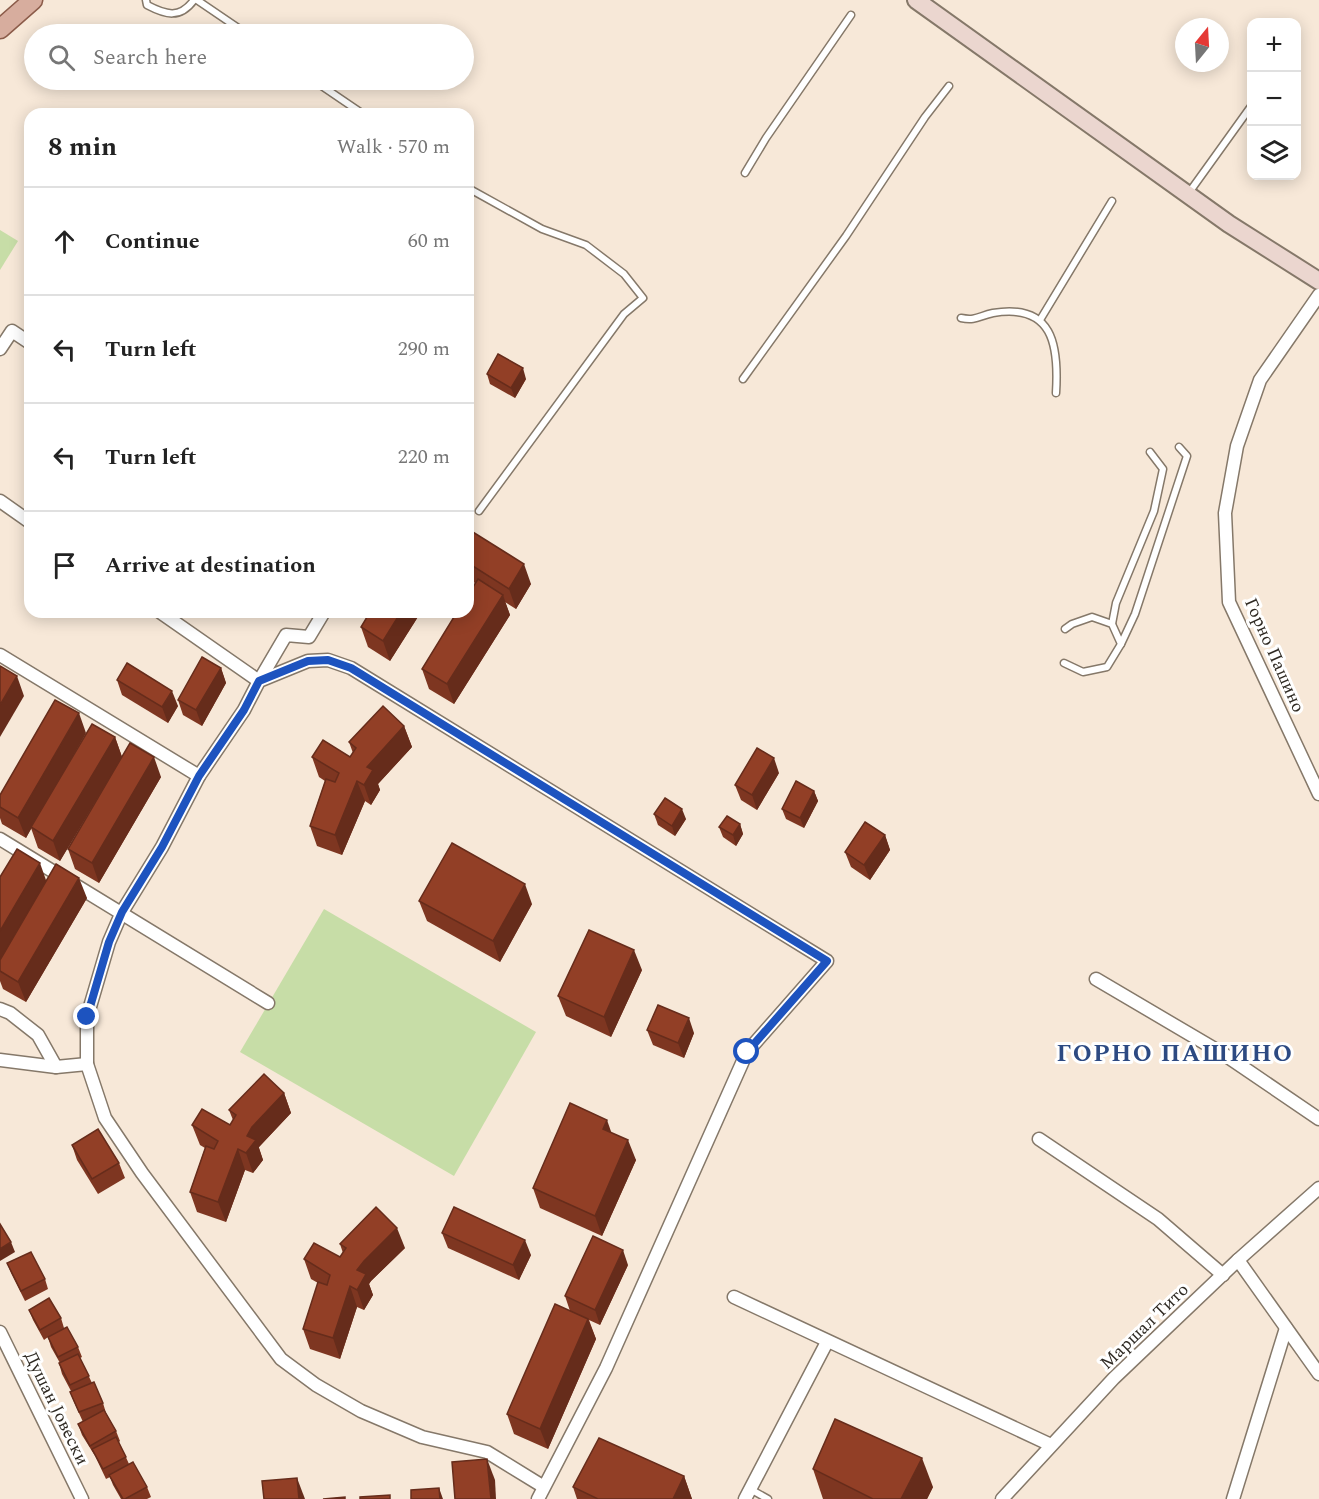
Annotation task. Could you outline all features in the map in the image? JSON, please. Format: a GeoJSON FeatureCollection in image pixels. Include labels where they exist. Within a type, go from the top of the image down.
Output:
{"type":"FeatureCollection","features":[{"type":"Feature","properties":{"kind":"main road"},"geometry":{"type":"LineString","coordinates":[[0,29],[33,0]]}},
{"type":"Feature","properties":{"kind":"main road"},"geometry":{"type":"LineString","coordinates":[[916,0],[1229,224],[1319,281]]}},
{"type":"Feature","properties":{"kind":"street","name":"Горно Пашино"},"geometry":{"type":"LineString","coordinates":[[1319,295],[1260,380],[1237,446],[1225,513],[1229,603],[1319,794]]}},
{"type":"Feature","properties":{"kind":"street"},"geometry":{"type":"LineString","coordinates":[[0,350],[12,331],[24,339]]}},
{"type":"Feature","properties":{"kind":"street"},"geometry":{"type":"LineString","coordinates":[[0,501],[24,518]]}},
{"type":"Feature","properties":{"kind":"street"},"geometry":{"type":"LineString","coordinates":[[169,618],[259,681]]}},
{"type":"Feature","properties":{"kind":"street"},"geometry":{"type":"LineString","coordinates":[[259,681],[308,661],[328,660],[351,668],[827,961],[747,1052],[606,1368],[541,1493],[487,1452],[422,1437],[361,1411],[316,1385],[281,1359],[142,1173],[105,1118],[87,1064],[87,1017],[109,942],[122,912],[162,847],[199,776],[244,710],[259,681],[286,635],[309,637],[320,618]]}},
{"type":"Feature","properties":{"kind":"street"},"geometry":{"type":"LineString","coordinates":[[0,655],[199,776]]}},
{"type":"Feature","properties":{"kind":"street"},"geometry":{"type":"LineString","coordinates":[[0,839],[19,856],[122,912],[268,1003]]}},
{"type":"Feature","properties":{"kind":"street"},"geometry":{"type":"LineString","coordinates":[[1095,979],[1226,1055],[1319,1119]]}},
{"type":"Feature","properties":{"kind":"street"},"geometry":{"type":"LineString","coordinates":[[0,1009],[38,1035],[57,1067]]}},
{"type":"Feature","properties":{"kind":"street"},"geometry":{"type":"LineString","coordinates":[[0,1060],[57,1067],[87,1064]]}},
{"type":"Feature","properties":{"kind":"street"},"geometry":{"type":"LineString","coordinates":[[1039,1139],[1158,1219],[1223,1275]]}},
{"type":"Feature","properties":{"kind":"street","name":"Маршал Тито"},"geometry":{"type":"LineString","coordinates":[[1002,1499],[1114,1378],[1238,1260],[1319,1188]]}},
{"type":"Feature","properties":{"kind":"street"},"geometry":{"type":"LineString","coordinates":[[1238,1260],[1319,1374]]}},
{"type":"Feature","properties":{"kind":"street"},"geometry":{"type":"LineString","coordinates":[[734,1297],[1051,1446]]}},
{"type":"Feature","properties":{"kind":"street"},"geometry":{"type":"LineString","coordinates":[[1233,1499],[1286,1328]]}},
{"type":"Feature","properties":{"kind":"street","name":"Душан Јовески"},"geometry":{"type":"LineString","coordinates":[[1,1337],[82,1499]]}},
{"type":"Feature","properties":{"kind":"street"},"geometry":{"type":"LineString","coordinates":[[747,1494],[827,1342]]}},
{"type":"Feature","properties":{"kind":"lane"},"geometry":{"type":"LineString","coordinates":[[146,0],[147,5],[162,12],[174,14],[187,10],[196,0],[232,24]]}},
{"type":"Feature","properties":{"kind":"lane"},"geometry":{"type":"LineString","coordinates":[[745,173],[766,138],[851,15]]}},
{"type":"Feature","properties":{"kind":"lane"},"geometry":{"type":"LineString","coordinates":[[743,379],[846,236],[925,117],[949,86]]}},
{"type":"Feature","properties":{"kind":"lane"},"geometry":{"type":"LineString","coordinates":[[328,90],[354,108]]}},
{"type":"Feature","properties":{"kind":"lane"},"geometry":{"type":"LineString","coordinates":[[1188,194],[1247,111]]}},
{"type":"Feature","properties":{"kind":"lane"},"geometry":{"type":"LineString","coordinates":[[474,191],[542,229],[586,245],[624,274],[643,298],[624,314],[479,511]]}},
{"type":"Feature","properties":{"kind":"lane"},"geometry":{"type":"LineString","coordinates":[[1040,320],[1112,201]]}},
{"type":"Feature","properties":{"kind":"lane"},"geometry":{"type":"LineString","coordinates":[[961,318],[974,320],[992,314],[1016,312],[1040,320],[1052,336],[1058,366],[1056,393]]}},
{"type":"Feature","properties":{"kind":"lane"},"geometry":{"type":"LineString","coordinates":[[1064,663],[1083,672],[1107,667],[1121,644],[1135,614],[1187,456],[1179,447]]}},
{"type":"Feature","properties":{"kind":"lane"},"geometry":{"type":"LineString","coordinates":[[1121,644],[1112,624],[1116,603],[1135,561],[1156,501],[1163,469],[1150,452]]}},
{"type":"Feature","properties":{"kind":"lane"},"geometry":{"type":"LineString","coordinates":[[1065,629],[1092,617],[1112,624]]}},
{"type":"Feature","properties":{"kind":"lane"},"geometry":{"type":"LineString","coordinates":[[747,1494],[768,1499]]}},
{"type":"Feature","properties":{"kind":"green space"},"geometry":{"type":"Polygon","coordinates":[[[0,230],[18,241],[0,270],[0,230]]]}},
{"type":"Feature","properties":{"kind":"green space"},"geometry":{"type":"Polygon","coordinates":[[[324,909],[536,1032],[454,1176],[240,1052],[324,909]]]}},
{"type":"Feature","properties":{"kind":"building"},"geometry":{"type":"Polygon","coordinates":[[[498,354],[523,368],[511,388],[487,374],[498,354]]]}},
{"type":"Feature","properties":{"kind":"building"},"geometry":{"type":"Polygon","coordinates":[[[474,533],[524,564],[509,589],[474,567],[474,533]]]}},
{"type":"Feature","properties":{"kind":"building"},"geometry":{"type":"Polygon","coordinates":[[[478,579],[503,595],[447,684],[422,669],[453,618],[474,618],[474,585],[478,579]]]}},
{"type":"Feature","properties":{"kind":"building"},"geometry":{"type":"Polygon","coordinates":[[[366,618],[397,618],[383,641],[361,627],[366,618]]]}},
{"type":"Feature","properties":{"kind":"building"},"geometry":{"type":"Polygon","coordinates":[[[202,657],[221,668],[196,710],[178,700],[202,657]]]}},
{"type":"Feature","properties":{"kind":"building"},"geometry":{"type":"Polygon","coordinates":[[[127,663],[172,691],[162,707],[117,680],[127,663]]]}},
{"type":"Feature","properties":{"kind":"building"},"geometry":{"type":"Polygon","coordinates":[[[0,666],[17,676],[0,705],[0,666]]]}},
{"type":"Feature","properties":{"kind":"building"},"geometry":{"type":"Polygon","coordinates":[[[55,700],[79,713],[18,818],[0,807],[0,795],[55,700]]]}},
{"type":"Feature","properties":{"kind":"building"},"geometry":{"type":"Polygon","coordinates":[[[383,706],[404,726],[367,767],[373,770],[364,785],[357,781],[335,835],[310,826],[326,779],[335,782],[339,773],[312,757],[323,740],[350,757],[356,748],[349,742],[383,706]]]}},
{"type":"Feature","properties":{"kind":"building"},"geometry":{"type":"Polygon","coordinates":[[[92,724],[115,737],[53,841],[31,827],[92,724]]]}},
{"type":"Feature","properties":{"kind":"building"},"geometry":{"type":"Polygon","coordinates":[[[130,743],[154,757],[92,863],[68,849],[130,743]]]}},
{"type":"Feature","properties":{"kind":"building"},"geometry":{"type":"Polygon","coordinates":[[[757,748],[774,758],[752,795],[735,785],[757,748]]]}},
{"type":"Feature","properties":{"kind":"building"},"geometry":{"type":"Polygon","coordinates":[[[796,781],[814,791],[800,818],[782,809],[796,781]]]}},
{"type":"Feature","properties":{"kind":"building"},"geometry":{"type":"Polygon","coordinates":[[[665,798],[682,809],[672,826],[654,814],[665,798]]]}},
{"type":"Feature","properties":{"kind":"building"},"geometry":{"type":"Polygon","coordinates":[[[727,816],[740,824],[733,835],[719,827],[727,816]]]}},
{"type":"Feature","properties":{"kind":"building"},"geometry":{"type":"Polygon","coordinates":[[[865,822],[885,835],[864,865],[845,852],[865,822]]]}},
{"type":"Feature","properties":{"kind":"building"},"geometry":{"type":"Polygon","coordinates":[[[452,843],[525,884],[493,941],[419,901],[452,843]]]}},
{"type":"Feature","properties":{"kind":"building"},"geometry":{"type":"Polygon","coordinates":[[[17,849],[40,863],[0,931],[0,877],[17,849]]]}},
{"type":"Feature","properties":{"kind":"building"},"geometry":{"type":"Polygon","coordinates":[[[56,864],[79,878],[18,982],[0,971],[0,960],[56,864]]]}},
{"type":"Feature","properties":{"kind":"building"},"geometry":{"type":"Polygon","coordinates":[[[589,930],[634,950],[604,1017],[558,996],[589,930]]]}},
{"type":"Feature","properties":{"kind":"building"},"geometry":{"type":"Polygon","coordinates":[[[658,1005],[689,1018],[678,1043],[647,1030],[658,1005]]]}},
{"type":"Feature","properties":{"kind":"building"},"geometry":{"type":"Polygon","coordinates":[[[264,1074],[284,1093],[252,1127],[247,1136],[256,1140],[246,1153],[238,1149],[218,1202],[190,1192],[206,1146],[214,1149],[218,1141],[192,1125],[202,1109],[230,1125],[236,1115],[229,1110],[264,1074]]]}},
{"type":"Feature","properties":{"kind":"building"},"geometry":{"type":"Polygon","coordinates":[[[570,1103],[607,1120],[603,1129],[628,1140],[595,1216],[533,1188],[570,1103]]]}},
{"type":"Feature","properties":{"kind":"building"},"geometry":{"type":"Polygon","coordinates":[[[98,1129],[119,1163],[92,1179],[72,1145],[98,1129]]]}},
{"type":"Feature","properties":{"kind":"building"},"geometry":{"type":"Polygon","coordinates":[[[376,1207],[397,1228],[357,1270],[366,1274],[357,1290],[350,1286],[333,1338],[303,1329],[318,1282],[327,1285],[330,1275],[304,1259],[314,1243],[340,1257],[346,1248],[340,1244],[376,1207]]]}},
{"type":"Feature","properties":{"kind":"building"},"geometry":{"type":"Polygon","coordinates":[[[454,1207],[525,1240],[513,1265],[442,1233],[454,1207]]]}},
{"type":"Feature","properties":{"kind":"building"},"geometry":{"type":"Polygon","coordinates":[[[0,1224],[11,1242],[0,1249],[0,1224]]]}},
{"type":"Feature","properties":{"kind":"building"},"geometry":{"type":"Polygon","coordinates":[[[593,1236],[623,1250],[595,1310],[565,1296],[593,1236]]]}},
{"type":"Feature","properties":{"kind":"building"},"geometry":{"type":"Polygon","coordinates":[[[31,1252],[45,1279],[21,1291],[7,1263],[31,1252]]]}},
{"type":"Feature","properties":{"kind":"building"},"geometry":{"type":"Polygon","coordinates":[[[49,1298],[61,1318],[40,1330],[29,1310],[49,1298]]]}},
{"type":"Feature","properties":{"kind":"building"},"geometry":{"type":"Polygon","coordinates":[[[555,1304],[588,1319],[540,1429],[507,1414],[555,1304]]]}},
{"type":"Feature","properties":{"kind":"building"},"geometry":{"type":"Polygon","coordinates":[[[67,1327],[78,1347],[58,1357],[48,1337],[67,1327]]]}},
{"type":"Feature","properties":{"kind":"building"},"geometry":{"type":"Polygon","coordinates":[[[78,1354],[89,1376],[70,1385],[59,1363],[78,1354]]]}},
{"type":"Feature","properties":{"kind":"building"},"geometry":{"type":"Polygon","coordinates":[[[94,1382],[103,1403],[79,1412],[70,1392],[94,1382]]]}},
{"type":"Feature","properties":{"kind":"building"},"geometry":{"type":"Polygon","coordinates":[[[104,1410],[116,1431],[90,1446],[78,1424],[104,1410]]]}},
{"type":"Feature","properties":{"kind":"building"},"geometry":{"type":"Polygon","coordinates":[[[835,1419],[922,1458],[901,1499],[873,1499],[813,1469],[835,1419]]]}},
{"type":"Feature","properties":{"kind":"building"},"geometry":{"type":"Polygon","coordinates":[[[116,1437],[126,1457],[103,1469],[92,1449],[116,1437]]]}},
{"type":"Feature","properties":{"kind":"building"},"geometry":{"type":"Polygon","coordinates":[[[599,1438],[684,1476],[673,1499],[598,1499],[573,1487],[599,1438]]]}},
{"type":"Feature","properties":{"kind":"building"},"geometry":{"type":"Polygon","coordinates":[[[487,1459],[491,1499],[455,1499],[452,1462],[487,1459]]]}},
{"type":"Feature","properties":{"kind":"building"},"geometry":{"type":"Polygon","coordinates":[[[133,1462],[147,1487],[123,1499],[109,1475],[133,1462]]]}},
{"type":"Feature","properties":{"kind":"building"},"geometry":{"type":"Polygon","coordinates":[[[297,1478],[299,1499],[264,1499],[262,1481],[297,1478]]]}},
{"type":"Feature","properties":{"kind":"building"},"geometry":{"type":"Polygon","coordinates":[[[439,1488],[440,1499],[411,1499],[411,1490],[439,1488]]]}},
{"type":"Feature","properties":{"kind":"building"},"geometry":{"type":"Polygon","coordinates":[[[390,1495],[390,1499],[360,1499],[360,1497],[390,1495]]]}},
{"type":"Feature","properties":{"kind":"district","name":"ГОРНО ПАШИНО"},"geometry":{"type":"Point","coordinates":[1175,1053]}},
{"type":"Feature","properties":{"kind":"route"},"geometry":{"type":"LineString","coordinates":[[87,1017],[109,942],[122,912],[162,847],[199,776],[244,710],[259,681],[308,661],[328,660],[351,668],[827,961],[747,1052]]}}]}
